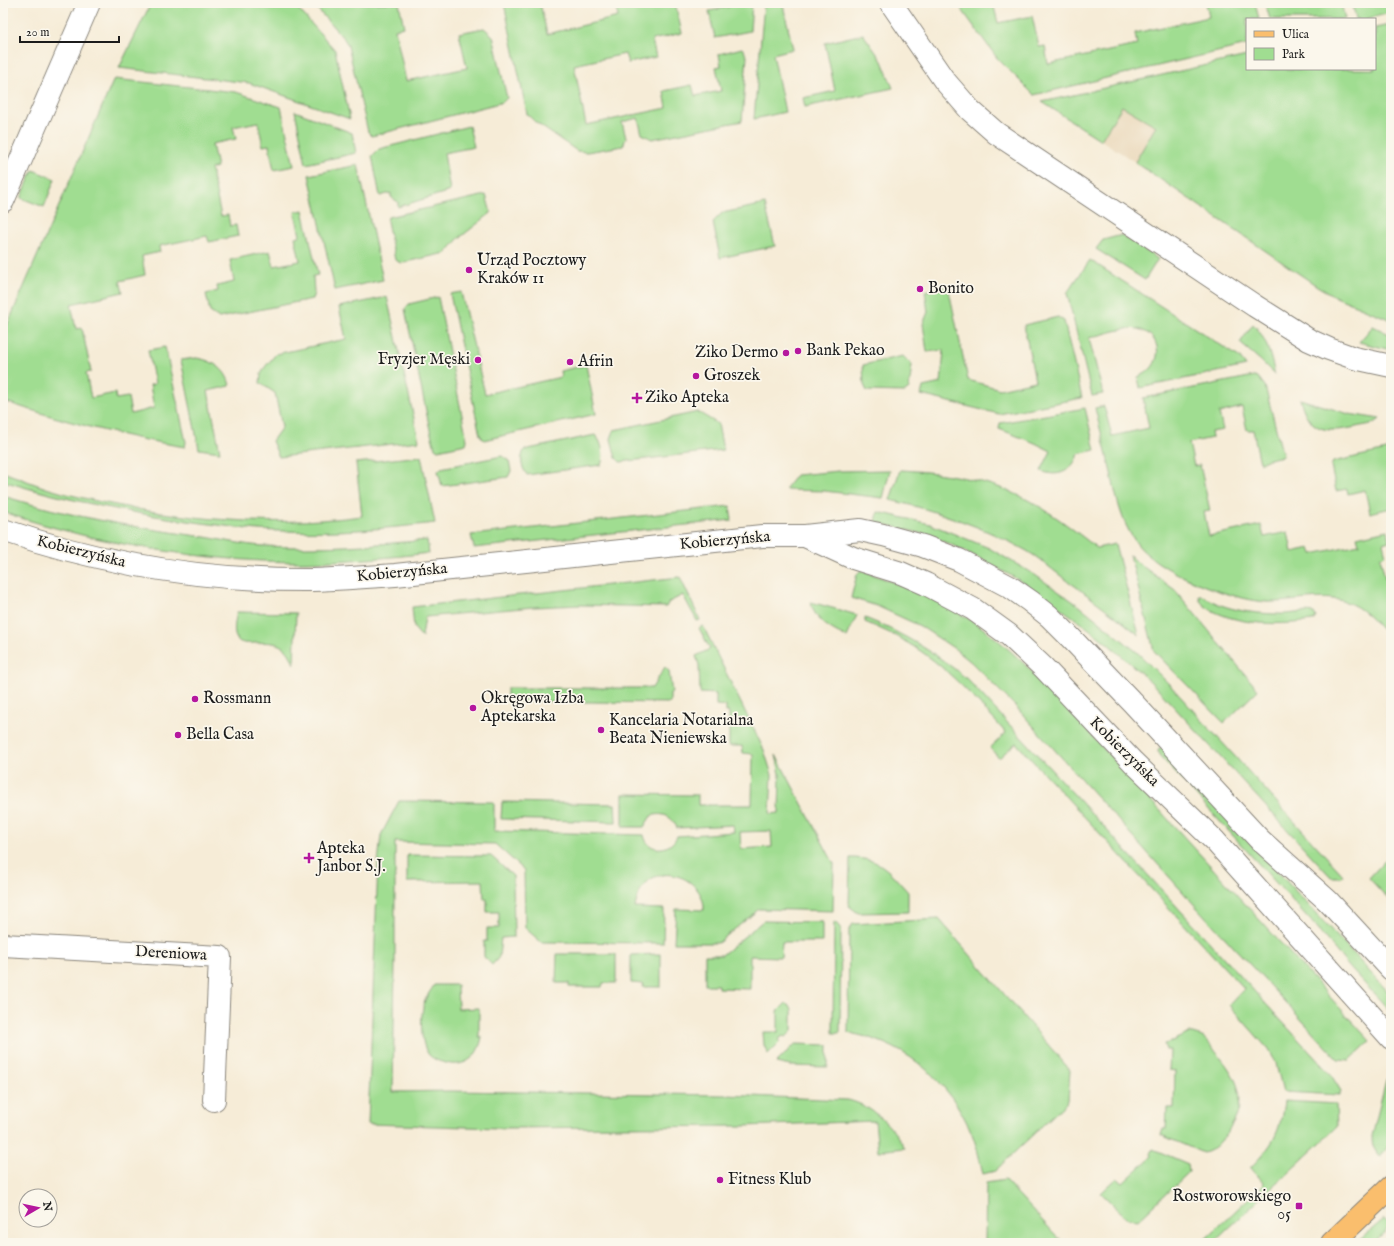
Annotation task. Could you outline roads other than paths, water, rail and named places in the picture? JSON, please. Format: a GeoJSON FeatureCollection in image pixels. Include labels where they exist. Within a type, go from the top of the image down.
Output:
{"type":"FeatureCollection","features":[{"type":"Feature","properties":{"kind":"main road"},"geometry":{"type":"LineString","coordinates":[[1332,1243],[1391,1187]]}},
{"type":"Feature","properties":{"kind":"street"},"geometry":{"type":"LineString","coordinates":[[3,201],[89,3]]}},
{"type":"Feature","properties":{"kind":"street"},"geometry":{"type":"LineString","coordinates":[[891,3],[944,80],[970,110],[996,133],[1242,298],[1309,340],[1354,358],[1391,366]]}},
{"type":"Feature","properties":{"kind":"street","name":"Kobierzyńska"},"geometry":{"type":"LineString","coordinates":[[3,530],[24,537],[131,565],[222,576],[290,580],[387,575],[762,536],[805,536],[860,530],[904,540],[959,560],[1010,587],[1050,616],[1259,839],[1328,901],[1391,969]]}},
{"type":"Feature","properties":{"kind":"street","name":"Kobierzyńska"},"geometry":{"type":"LineString","coordinates":[[805,536],[853,558],[900,573],[926,584],[973,609],[1009,635],[1043,667],[1133,762],[1215,841],[1391,1038]]}},
{"type":"Feature","properties":{"kind":"street","name":"Dereniowa"},"geometry":{"type":"LineString","coordinates":[[3,945],[220,957],[214,1100]]}},
{"type":"Feature","properties":{"kind":"place","name":"Urząd Pocztowy Kraków 11"},"geometry":{"type":"Point","coordinates":[469,270]}},
{"type":"Feature","properties":{"kind":"place","name":"Bonito"},"geometry":{"type":"Point","coordinates":[920,289]}},
{"type":"Feature","properties":{"kind":"place","name":"Bank Pekao"},"geometry":{"type":"Point","coordinates":[798,351]}},
{"type":"Feature","properties":{"kind":"place","name":"Ziko Dermo"},"geometry":{"type":"Point","coordinates":[786,353]}},
{"type":"Feature","properties":{"kind":"place","name":"Fryzjer Męski"},"geometry":{"type":"Point","coordinates":[478,360]}},
{"type":"Feature","properties":{"kind":"place","name":"Afrin"},"geometry":{"type":"Point","coordinates":[570,362]}},
{"type":"Feature","properties":{"kind":"place","name":"Groszek"},"geometry":{"type":"Point","coordinates":[696,376]}},
{"type":"Feature","properties":{"kind":"place","name":"Ziko Apteka"},"geometry":{"type":"Point","coordinates":[637,398]}},
{"type":"Feature","properties":{"kind":"place","name":"Rossmann"},"geometry":{"type":"Point","coordinates":[195,699]}},
{"type":"Feature","properties":{"kind":"place","name":"Okręgowa Izba Aptekarska"},"geometry":{"type":"Point","coordinates":[473,708]}},
{"type":"Feature","properties":{"kind":"place","name":"Kancelaria Notarialna Beata Nieniewska"},"geometry":{"type":"Point","coordinates":[601,730]}},
{"type":"Feature","properties":{"kind":"place","name":"Bella Casa"},"geometry":{"type":"Point","coordinates":[178,735]}},
{"type":"Feature","properties":{"kind":"place","name":"Apteka Janbor S.J."},"geometry":{"type":"Point","coordinates":[309,858]}},
{"type":"Feature","properties":{"kind":"place","name":"Fitness Klub"},"geometry":{"type":"Point","coordinates":[720,1180]}},
{"type":"Feature","properties":{"kind":"place","name":"Rostworowskiego 05"},"geometry":{"type":"Point","coordinates":[1299,1206]}}]}
